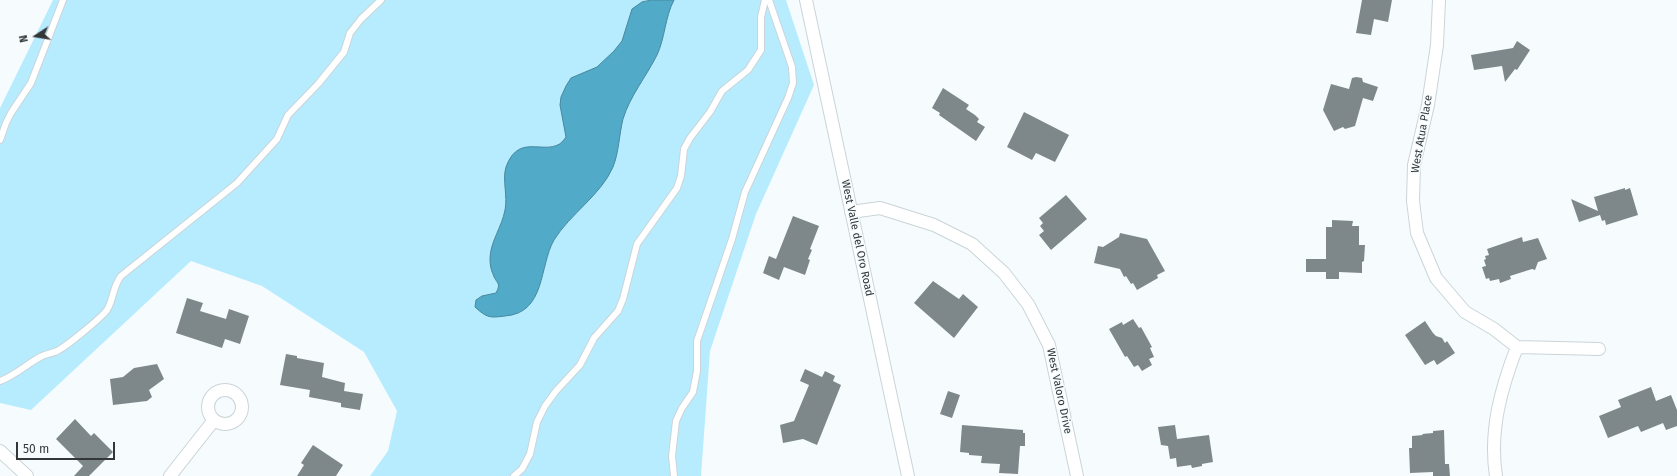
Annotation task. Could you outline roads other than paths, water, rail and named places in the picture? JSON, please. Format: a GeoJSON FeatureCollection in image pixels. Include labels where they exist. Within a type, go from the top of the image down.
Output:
{"type":"FeatureCollection","features":[{"type":"Feature","properties":{"kind":"street","name":"West Valle del Oro Road"},"geometry":{"type":"LineString","coordinates":[[806,0],[908,476]]}},
{"type":"Feature","properties":{"kind":"street","name":"West Atua Place"},"geometry":{"type":"LineString","coordinates":[[1439,0],[1437,45],[1428,104],[1414,165],[1413,201],[1417,233],[1436,278],[1465,312],[1494,330],[1517,347]]}},
{"type":"Feature","properties":{"kind":"street","name":"West Valoro Drive"},"geometry":{"type":"LineString","coordinates":[[851,212],[880,208],[934,225],[972,244],[1004,273],[1028,304],[1049,345],[1077,476]]}},
{"type":"Feature","properties":{"kind":"street"},"geometry":{"type":"LineString","coordinates":[[1496,476],[1495,422],[1505,377],[1517,347],[1599,349]]}},
{"type":"Feature","properties":{"kind":"street"},"geometry":{"type":"LineString","coordinates":[[170,476],[214,420]]}},
{"type":"Feature","properties":{"kind":"street"},"geometry":{"type":"LineString","coordinates":[[0,451],[27,476]]}},
{"type":"Feature","properties":{"kind":"lane"},"geometry":{"type":"LineString","coordinates":[[0,140],[11,113],[32,83],[63,0]]}},
{"type":"Feature","properties":{"kind":"lane"},"geometry":{"type":"LineString","coordinates":[[0,381],[15,374],[43,355],[56,352],[68,344],[107,309],[115,284],[122,276],[237,183],[276,139],[288,115],[318,84],[344,52],[350,33],[381,0]]}},
{"type":"Feature","properties":{"kind":"lane"},"geometry":{"type":"LineString","coordinates":[[514,476],[522,469],[530,454],[537,422],[545,406],[556,391],[580,365],[594,338],[618,311],[623,299],[637,244],[677,188],[681,176],[684,149],[690,138],[710,112],[722,91],[748,70],[761,50],[761,16],[765,0]]}},
{"type":"Feature","properties":{"kind":"lane"},"geometry":{"type":"LineString","coordinates":[[674,476],[672,456],[676,421],[682,408],[693,392],[698,372],[697,341],[732,239],[745,192],[788,98],[793,83],[792,67],[769,0]]}}]}
